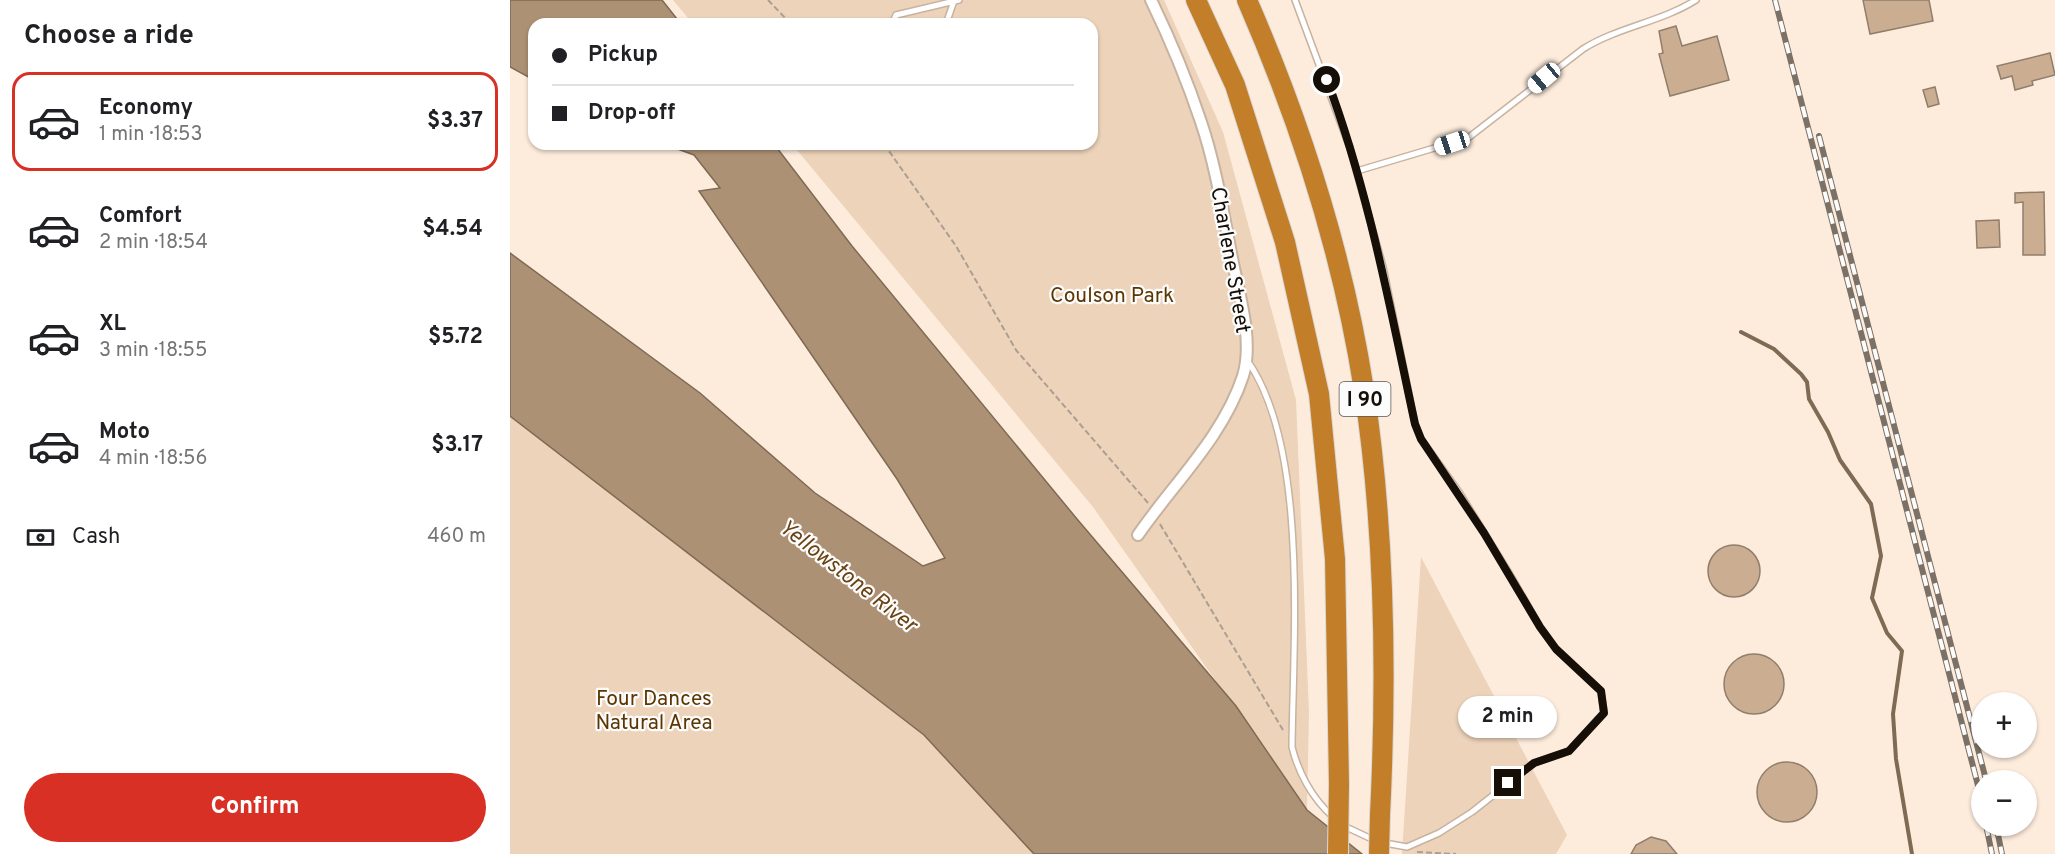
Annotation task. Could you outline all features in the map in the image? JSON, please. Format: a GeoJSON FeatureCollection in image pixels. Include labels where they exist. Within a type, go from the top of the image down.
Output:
{"type":"FeatureCollection","features":[{"type":"Feature","properties":{"kind":"highway","name":"I 90"},"geometry":{"type":"LineString","coordinates":[[1196,0],[1235,86],[1285,242],[1318,394],[1335,559],[1340,784],[1338,854]]}},
{"type":"Feature","properties":{"kind":"highway","name":"I 90"},"geometry":{"type":"LineString","coordinates":[[1247,0],[1279,73],[1330,230],[1364,390],[1380,551],[1384,726],[1379,854]]}},
{"type":"Feature","properties":{"kind":"street","name":"Charlene Street"},"geometry":{"type":"LineString","coordinates":[[1138,536],[1211,438],[1236,394],[1244,373],[1246,339],[1214,166],[1202,122],[1167,32],[1151,0]]}},
{"type":"Feature","properties":{"kind":"lane"},"geometry":{"type":"LineString","coordinates":[[1245,357],[1261,379],[1275,422],[1289,499],[1293,537],[1292,747],[1296,765],[1320,805],[1345,827],[1367,839],[1407,847],[1439,833],[1472,812],[1534,763],[1569,751],[1604,713],[1601,691],[1556,649],[1540,627],[1459,492],[1421,439],[1415,424],[1383,267],[1357,171],[1333,97],[1295,0]]}},
{"type":"Feature","properties":{"kind":"lane"},"geometry":{"type":"LineString","coordinates":[[1357,171],[1468,138],[1583,49],[1604,36],[1653,20],[1696,0]]}},
{"type":"Feature","properties":{"kind":"lane"},"geometry":{"type":"LineString","coordinates":[[895,18],[896,15],[957,1]]}},
{"type":"Feature","properties":{"kind":"lane"},"geometry":{"type":"LineString","coordinates":[[949,18],[957,1]]}},
{"type":"Feature","properties":{"kind":"path"},"geometry":{"type":"LineString","coordinates":[[768,0],[785,18]]}},
{"type":"Feature","properties":{"kind":"path"},"geometry":{"type":"LineString","coordinates":[[888,150],[956,246],[1016,350],[1144,497],[1292,747]]}},
{"type":"Feature","properties":{"kind":"green space","name":"Coulson Park"},"geometry":{"type":"Polygon","coordinates":[[[673,0],[1164,0],[1223,132],[1296,400],[1309,712],[1307,810],[1093,507],[797,150],[1098,150],[1098,18],[688,18],[673,0]]]}},
{"type":"Feature","properties":{"kind":"green space","name":"Four Dances Natural Area"},"geometry":{"type":"Polygon","coordinates":[[[510,416],[924,735],[1035,854],[510,854],[510,416]]]}},
{"type":"Feature","properties":{"kind":"green space"},"geometry":{"type":"Polygon","coordinates":[[[1421,557],[1567,835],[1556,854],[1402,854],[1421,557]]]}},
{"type":"Feature","properties":{"kind":"water"},"geometry":{"type":"Polygon","coordinates":[[[510,0],[662,0],[676,18],[528,18],[528,77],[510,67],[510,0]]]}},
{"type":"Feature","properties":{"kind":"water","name":"Yellowstone River"},"geometry":{"type":"Polygon","coordinates":[[[680,150],[779,150],[852,246],[1077,519],[1236,706],[1307,810],[1362,854],[1034,854],[924,735],[510,416],[510,253],[700,393],[815,493],[923,566],[945,558],[897,479],[699,191],[720,188],[694,155],[680,150]]]}},
{"type":"Feature","properties":{"kind":"building"},"geometry":{"type":"Polygon","coordinates":[[[1863,0],[1929,0],[1933,21],[1870,34],[1863,0]]]}},
{"type":"Feature","properties":{"kind":"building"},"geometry":{"type":"Polygon","coordinates":[[[1676,26],[1682,46],[1717,36],[1729,80],[1670,96],[1659,54],[1663,53],[1659,31],[1676,26]]]}},
{"type":"Feature","properties":{"kind":"building"},"geometry":{"type":"Polygon","coordinates":[[[2050,53],[2055,75],[2032,81],[2033,85],[2015,90],[2012,76],[2001,79],[1997,66],[2050,53]]]}},
{"type":"Feature","properties":{"kind":"building"},"geometry":{"type":"Polygon","coordinates":[[[1935,87],[1939,104],[1928,107],[1923,90],[1935,87]]]}},
{"type":"Feature","properties":{"kind":"building"},"geometry":{"type":"Polygon","coordinates":[[[2044,192],[2045,255],[2023,255],[2023,202],[2015,203],[2015,193],[2044,192]]]}},
{"type":"Feature","properties":{"kind":"building"},"geometry":{"type":"Polygon","coordinates":[[[1999,220],[2000,247],[1977,248],[1976,221],[1999,220]]]}},
{"type":"Feature","properties":{"kind":"building"},"geometry":{"type":"Polygon","coordinates":[[[1734,545],[1748,549],[1756,557],[1760,571],[1756,585],[1748,593],[1734,597],[1720,593],[1712,585],[1708,571],[1712,557],[1720,549],[1734,545]]]}},
{"type":"Feature","properties":{"kind":"building"},"geometry":{"type":"Polygon","coordinates":[[[1754,654],[1771,659],[1779,667],[1784,684],[1779,701],[1771,709],[1754,714],[1737,709],[1729,701],[1724,684],[1729,667],[1737,659],[1754,654]]]}},
{"type":"Feature","properties":{"kind":"building"},"geometry":{"type":"Polygon","coordinates":[[[1787,762],[1804,767],[1812,775],[1817,792],[1812,809],[1804,817],[1787,822],[1770,817],[1762,809],[1757,792],[1762,775],[1770,767],[1787,762]]]}},
{"type":"Feature","properties":{"kind":"building"},"geometry":{"type":"Polygon","coordinates":[[[1651,837],[1666,841],[1677,854],[1631,854],[1636,845],[1651,837]]]}},
{"type":"Feature","properties":{"kind":"waterway"},"geometry":{"type":"LineString","coordinates":[[1741,332],[1774,349],[1801,374],[1807,382],[1809,399],[1828,432],[1840,460],[1871,504],[1881,556],[1872,598],[1887,633],[1902,651],[1893,714],[1896,759],[1912,854]]}},
{"type":"Feature","properties":{"kind":"railway"},"geometry":{"type":"LineString","coordinates":[[1775,0],[1974,770]]}},
{"type":"Feature","properties":{"kind":"railway"},"geometry":{"type":"LineString","coordinates":[[1819,136],[1983,770]]}},
{"type":"Feature","properties":{"kind":"railway"},"geometry":{"type":"LineString","coordinates":[[1988,836],[1992,854]]}},
{"type":"Feature","properties":{"kind":"railway"},"geometry":{"type":"LineString","coordinates":[[1998,836],[2002,854]]}},
{"type":"Feature","properties":{"kind":"route"},"geometry":{"type":"LineString","coordinates":[[1327,80],[1350,148],[1383,267],[1415,424],[1421,439],[1459,492],[1540,627],[1556,649],[1601,691],[1604,699],[1604,713],[1598,722],[1569,751],[1559,757],[1534,763],[1508,783]]}}]}
